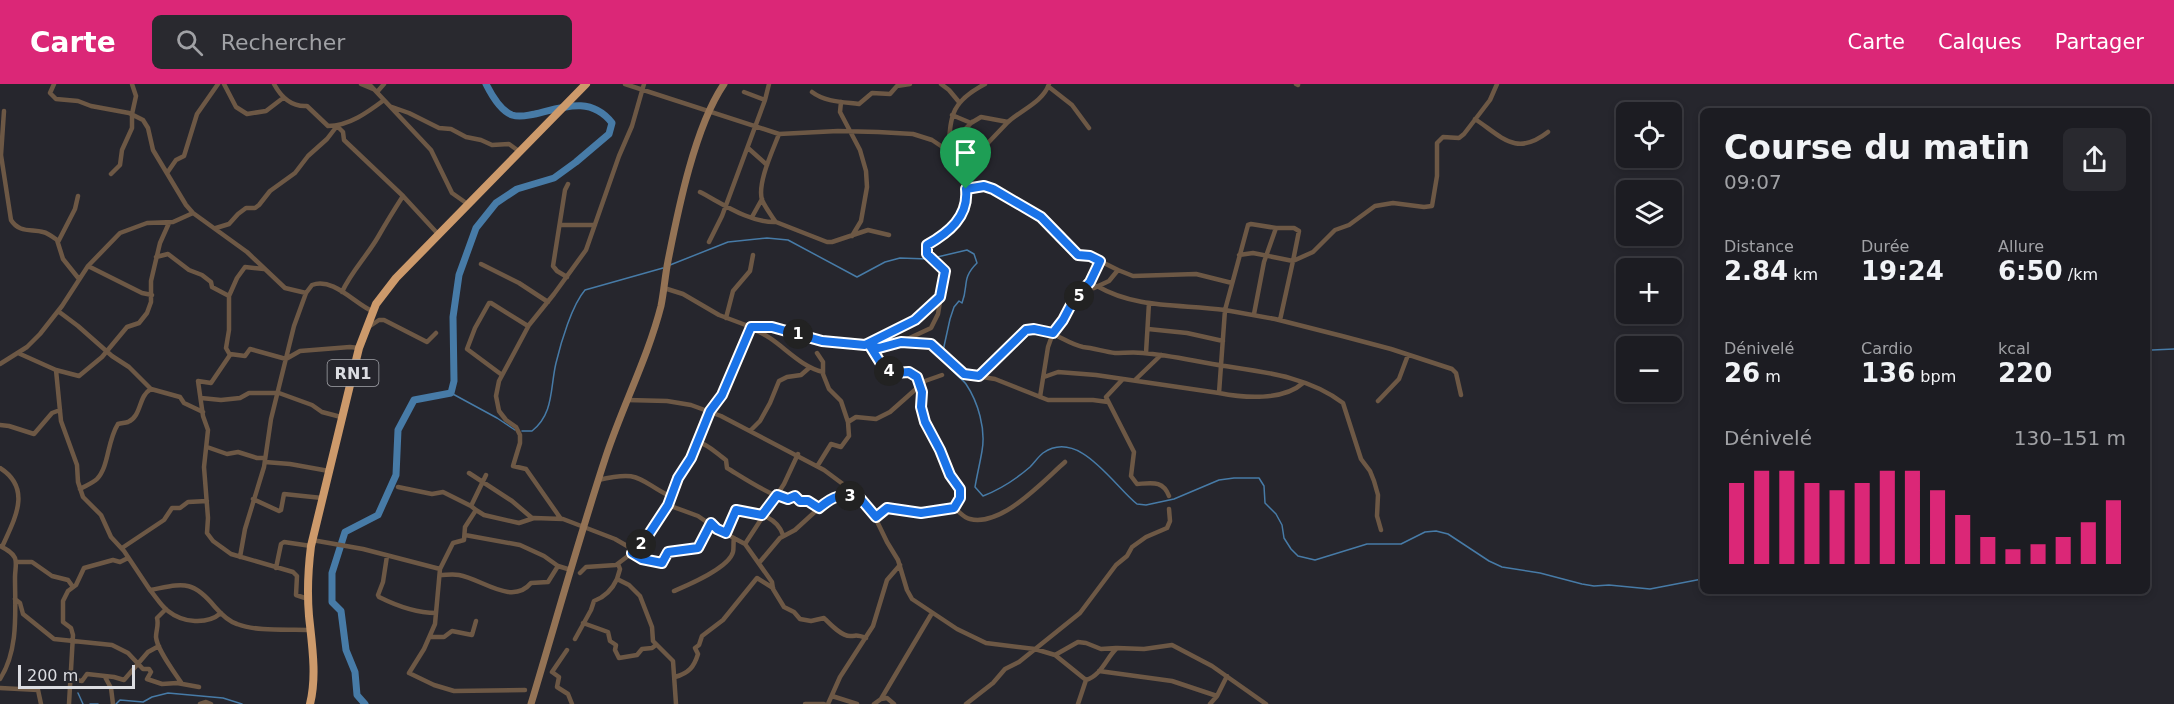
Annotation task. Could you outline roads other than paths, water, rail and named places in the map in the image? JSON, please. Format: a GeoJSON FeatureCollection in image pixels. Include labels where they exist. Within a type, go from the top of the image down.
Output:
{"type":"FeatureCollection","features":[{"type":"Feature","properties":{"kind":"highway","name":"RN1"},"geometry":{"type":"LineString","coordinates":[[310,704],[313,666],[308,573],[312,543],[358,348],[372,311],[396,278],[586,84]]}},
{"type":"Feature","properties":{"kind":"main road"},"geometry":{"type":"LineString","coordinates":[[531,704],[598,480],[653,332],[692,161],[709,111],[724,84]]}},
{"type":"Feature","properties":{"kind":"street"},"geometry":{"type":"LineString","coordinates":[[54,84],[50,93],[56,99],[78,100],[91,106],[132,114],[146,124],[153,150],[193,213],[247,252],[287,290],[306,293]]}},
{"type":"Feature","properties":{"kind":"street"},"geometry":{"type":"LineString","coordinates":[[111,174],[121,162],[122,150],[132,128],[132,114],[136,99],[133,84]]}},
{"type":"Feature","properties":{"kind":"street"},"geometry":{"type":"LineString","coordinates":[[167,173],[176,160],[184,156],[197,114],[218,84]]}},
{"type":"Feature","properties":{"kind":"street"},"geometry":{"type":"LineString","coordinates":[[224,84],[236,107],[247,114],[266,111],[283,98]]}},
{"type":"Feature","properties":{"kind":"street"},"geometry":{"type":"LineString","coordinates":[[274,84],[283,98],[297,107],[307,106],[327,125],[338,126],[343,132],[343,140],[403,196],[439,234]]}},
{"type":"Feature","properties":{"kind":"street"},"geometry":{"type":"LineString","coordinates":[[361,84],[376,91]]}},
{"type":"Feature","properties":{"kind":"street"},"geometry":{"type":"LineString","coordinates":[[369,84],[433,153],[452,193],[469,205]]}},
{"type":"Feature","properties":{"kind":"street"},"geometry":{"type":"LineString","coordinates":[[376,91],[384,84]]}},
{"type":"Feature","properties":{"kind":"street"},"geometry":{"type":"LineString","coordinates":[[625,84],[643,87],[778,134],[850,131],[918,135],[940,145],[960,171],[966,189],[965,203],[958,222],[926,248],[927,254],[945,271],[936,319],[931,328],[901,342],[879,348],[822,341],[772,327],[751,328]]}},
{"type":"Feature","properties":{"kind":"street"},"geometry":{"type":"LineString","coordinates":[[709,242],[726,206],[769,84]]}},
{"type":"Feature","properties":{"kind":"street"},"geometry":{"type":"LineString","coordinates":[[812,92],[818,97],[861,103],[872,93],[890,94],[897,86],[910,84]]}},
{"type":"Feature","properties":{"kind":"street"},"geometry":{"type":"LineString","coordinates":[[941,84],[950,90],[959,102]]}},
{"type":"Feature","properties":{"kind":"street"},"geometry":{"type":"LineString","coordinates":[[948,153],[952,115],[959,102],[985,84]]}},
{"type":"Feature","properties":{"kind":"street"},"geometry":{"type":"LineString","coordinates":[[1239,255],[1253,253],[1293,261],[1313,252],[1335,230],[1348,225],[1375,206],[1393,203],[1432,206],[1437,176],[1437,143],[1448,136],[1461,137],[1490,100],[1497,84]]}},
{"type":"Feature","properties":{"kind":"street"},"geometry":{"type":"LineString","coordinates":[[986,145],[1008,122],[1035,102],[1049,85],[1072,105],[1089,128]]}},
{"type":"Feature","properties":{"kind":"street"},"geometry":{"type":"LineString","coordinates":[[561,519],[526,469],[513,466],[520,443],[519,435],[516,428],[499,411],[496,396],[502,375],[528,326],[586,250],[619,156],[631,130],[643,87]]}},
{"type":"Feature","properties":{"kind":"street"},"geometry":{"type":"LineString","coordinates":[[744,92],[765,100]]}},
{"type":"Feature","properties":{"kind":"street"},"geometry":{"type":"LineString","coordinates":[[216,228],[229,224],[246,208],[255,208],[259,205],[270,190],[295,173],[309,155],[338,126],[367,112],[384,100]]}},
{"type":"Feature","properties":{"kind":"street"},"geometry":{"type":"LineString","coordinates":[[841,102],[840,112],[861,152],[866,171],[867,185],[861,221],[852,236]]}},
{"type":"Feature","properties":{"kind":"street"},"geometry":{"type":"LineString","coordinates":[[390,106],[409,112],[439,128],[451,129],[466,137],[492,145],[509,144],[519,152]]}},
{"type":"Feature","properties":{"kind":"street"},"geometry":{"type":"LineString","coordinates":[[4,111],[1,155],[10,220],[14,225],[28,232],[45,232],[58,242],[63,259],[79,279]]}},
{"type":"Feature","properties":{"kind":"street"},"geometry":{"type":"LineString","coordinates":[[952,115],[972,122]]}},
{"type":"Feature","properties":{"kind":"street"},"geometry":{"type":"LineString","coordinates":[[949,147],[972,122],[980,117],[1008,122]]}},
{"type":"Feature","properties":{"kind":"street"},"geometry":{"type":"LineString","coordinates":[[1475,119],[1502,139],[1517,144],[1531,142],[1548,132]]}},
{"type":"Feature","properties":{"kind":"street"},"geometry":{"type":"LineString","coordinates":[[752,217],[762,199],[767,165],[778,134]]}},
{"type":"Feature","properties":{"kind":"street"},"geometry":{"type":"LineString","coordinates":[[748,148],[767,165]]}},
{"type":"Feature","properties":{"kind":"street"},"geometry":{"type":"LineString","coordinates":[[567,277],[553,266],[565,190],[568,184]]}},
{"type":"Feature","properties":{"kind":"street"},"geometry":{"type":"LineString","coordinates":[[966,189],[984,186],[993,189],[1041,217],[1078,255],[1090,256],[1133,276],[1196,274],[1232,283]]}},
{"type":"Feature","properties":{"kind":"street"},"geometry":{"type":"LineString","coordinates":[[700,192],[752,217],[768,222],[775,221],[827,242],[870,230],[889,235]]}},
{"type":"Feature","properties":{"kind":"street"},"geometry":{"type":"LineString","coordinates":[[58,242],[75,209],[78,196]]}},
{"type":"Feature","properties":{"kind":"street"},"geometry":{"type":"LineString","coordinates":[[342,292],[350,275],[376,240],[384,223],[403,196]]}},
{"type":"Feature","properties":{"kind":"street"},"geometry":{"type":"LineString","coordinates":[[762,199],[775,221]]}},
{"type":"Feature","properties":{"kind":"street"},"geometry":{"type":"LineString","coordinates":[[0,364],[34,340],[58,311],[88,266],[104,252],[116,236],[147,223],[169,223],[193,213]]}},
{"type":"Feature","properties":{"kind":"street"},"geometry":{"type":"LineString","coordinates":[[18,353],[56,370],[79,376],[127,327],[139,323],[144,318],[150,307],[151,281],[156,257],[169,223]]}},
{"type":"Feature","properties":{"kind":"street"},"geometry":{"type":"LineString","coordinates":[[1219,393],[1225,310],[1249,224],[1294,228],[1299,231],[1280,320]]}},
{"type":"Feature","properties":{"kind":"street"},"geometry":{"type":"LineString","coordinates":[[560,225],[595,225]]}},
{"type":"Feature","properties":{"kind":"street"},"geometry":{"type":"LineString","coordinates":[[1254,314],[1264,262],[1276,228]]}},
{"type":"Feature","properties":{"kind":"street"},"geometry":{"type":"LineString","coordinates":[[156,257],[168,254],[189,270],[203,276],[211,282],[212,287],[229,296]]}},
{"type":"Feature","properties":{"kind":"street"},"geometry":{"type":"LineString","coordinates":[[726,318],[733,291],[750,271],[753,255]]}},
{"type":"Feature","properties":{"kind":"street"},"geometry":{"type":"LineString","coordinates":[[1040,397],[1047,347],[1053,333],[1073,301],[1086,289],[1100,261]]}},
{"type":"Feature","properties":{"kind":"street"},"geometry":{"type":"LineString","coordinates":[[481,264],[548,302]]}},
{"type":"Feature","properties":{"kind":"street"},"geometry":{"type":"LineString","coordinates":[[88,266],[152,296]]}},
{"type":"Feature","properties":{"kind":"street"},"geometry":{"type":"LineString","coordinates":[[264,269],[244,267],[235,280],[229,296],[229,330],[226,348],[231,354],[245,356],[250,349],[286,359],[300,351],[358,348]]}},
{"type":"Feature","properties":{"kind":"street"},"geometry":{"type":"LineString","coordinates":[[1086,289],[1110,281],[1118,270]]}},
{"type":"Feature","properties":{"kind":"street"},"geometry":{"type":"LineString","coordinates":[[240,557],[253,499],[265,460],[271,419],[294,326],[306,293],[312,285],[317,283],[342,292],[372,311]]}},
{"type":"Feature","properties":{"kind":"street"},"geometry":{"type":"LineString","coordinates":[[1098,286],[1113,295],[1149,303],[1254,314],[1408,355],[1454,371],[1461,395]]}},
{"type":"Feature","properties":{"kind":"street"},"geometry":{"type":"LineString","coordinates":[[664,288],[683,294],[726,318],[764,334],[809,368],[823,372]]}},
{"type":"Feature","properties":{"kind":"street"},"geometry":{"type":"LineString","coordinates":[[867,346],[915,320],[940,297]]}},
{"type":"Feature","properties":{"kind":"street"},"geometry":{"type":"LineString","coordinates":[[502,375],[467,350],[480,319],[491,303],[528,326]]}},
{"type":"Feature","properties":{"kind":"street"},"geometry":{"type":"LineString","coordinates":[[1146,353],[1149,303]]}},
{"type":"Feature","properties":{"kind":"street"},"geometry":{"type":"LineString","coordinates":[[58,311],[129,368],[151,389],[180,397],[184,403],[203,412]]}},
{"type":"Feature","properties":{"kind":"street"},"geometry":{"type":"LineString","coordinates":[[365,329],[384,320],[425,342],[429,342],[436,333]]}},
{"type":"Feature","properties":{"kind":"street"},"geometry":{"type":"LineString","coordinates":[[580,573],[586,567],[618,564],[645,540],[668,505],[678,478],[698,442],[710,411],[722,395],[751,328]]}},
{"type":"Feature","properties":{"kind":"street"},"geometry":{"type":"LineString","coordinates":[[979,376],[1026,330],[1034,329],[1053,333],[1077,345],[1115,353],[1161,355],[1287,377],[1303,383],[1343,403],[1362,459],[1374,481],[1378,495],[1377,516],[1381,530]]}},
{"type":"Feature","properties":{"kind":"street"},"geometry":{"type":"LineString","coordinates":[[1148,329],[1223,340]]}},
{"type":"Feature","properties":{"kind":"street"},"geometry":{"type":"LineString","coordinates":[[901,342],[934,345],[964,374],[995,379],[1052,401],[1108,402]]}},
{"type":"Feature","properties":{"kind":"street"},"geometry":{"type":"LineString","coordinates":[[867,346],[885,370],[912,374],[920,385],[921,407],[925,422],[950,475],[960,489],[960,498],[954,508]]}},
{"type":"Feature","properties":{"kind":"street"},"geometry":{"type":"LineString","coordinates":[[817,353],[823,362],[823,372],[830,391],[842,401],[849,436],[842,447],[831,444],[818,465]]}},
{"type":"Feature","properties":{"kind":"street"},"geometry":{"type":"LineString","coordinates":[[231,354],[211,383],[198,381],[197,387],[208,430],[204,466],[207,534],[215,543],[240,557],[290,571],[296,575],[296,595],[308,599]]}},
{"type":"Feature","properties":{"kind":"street"},"geometry":{"type":"LineString","coordinates":[[1135,380],[1161,355]]}},
{"type":"Feature","properties":{"kind":"street"},"geometry":{"type":"LineString","coordinates":[[1378,401],[1399,379],[1408,355]]}},
{"type":"Feature","properties":{"kind":"street"},"geometry":{"type":"LineString","coordinates":[[750,431],[760,421],[771,403],[779,381],[801,375],[809,368]]}},
{"type":"Feature","properties":{"kind":"street"},"geometry":{"type":"LineString","coordinates":[[56,370],[64,429],[77,465],[80,489],[85,500],[103,517],[111,537],[122,548],[150,590],[166,609],[183,618],[199,621],[212,620],[221,613]]}},
{"type":"Feature","properties":{"kind":"street"},"geometry":{"type":"LineString","coordinates":[[1044,377],[1058,372],[1096,375],[1236,396],[1275,395],[1294,390],[1303,383]]}},
{"type":"Feature","properties":{"kind":"street"},"geometry":{"type":"LineString","coordinates":[[848,422],[856,417],[876,419],[890,412],[925,381],[942,375]]}},
{"type":"Feature","properties":{"kind":"street"},"geometry":{"type":"LineString","coordinates":[[1122,380],[1107,395],[1108,402],[1134,452],[1131,471],[1133,480],[1137,484],[1161,484],[1166,488],[1169,496]]}},
{"type":"Feature","properties":{"kind":"street"},"geometry":{"type":"LineString","coordinates":[[80,489],[98,477],[106,463],[112,433],[118,424],[131,420],[139,409],[144,394],[151,389]]}},
{"type":"Feature","properties":{"kind":"street"},"geometry":{"type":"LineString","coordinates":[[201,398],[221,400],[240,398],[249,393],[279,393],[312,405],[322,412],[342,417]]}},
{"type":"Feature","properties":{"kind":"street"},"geometry":{"type":"LineString","coordinates":[[626,400],[679,402],[710,411],[818,465],[860,498],[876,517],[900,565],[910,597],[957,630],[986,643],[1035,649],[1055,655],[1086,680]]}},
{"type":"Feature","properties":{"kind":"street"},"geometry":{"type":"LineString","coordinates":[[0,425],[34,434],[52,413],[60,410]]}},
{"type":"Feature","properties":{"kind":"street"},"geometry":{"type":"LineString","coordinates":[[698,442],[707,444],[714,453],[725,459],[727,468],[777,495],[788,499],[795,496],[800,501],[808,501],[819,508]]}},
{"type":"Feature","properties":{"kind":"street"},"geometry":{"type":"LineString","coordinates":[[207,447],[228,454],[238,452],[265,460],[329,471]]}},
{"type":"Feature","properties":{"kind":"street"},"geometry":{"type":"LineString","coordinates":[[745,544],[777,495],[798,454]]}},
{"type":"Feature","properties":{"kind":"street"},"geometry":{"type":"LineString","coordinates":[[876,517],[887,508],[921,513],[954,508],[966,518],[976,520],[1002,513],[1018,503],[1065,462]]}},
{"type":"Feature","properties":{"kind":"street"},"geometry":{"type":"LineString","coordinates":[[0,468],[15,484],[19,497],[15,519],[1,547],[14,556],[16,562],[11,655],[7,669],[0,679]]}},
{"type":"Feature","properties":{"kind":"street"},"geometry":{"type":"LineString","coordinates":[[469,473],[512,501],[532,518]]}},
{"type":"Feature","properties":{"kind":"street"},"geometry":{"type":"LineString","coordinates":[[471,506],[486,475]]}},
{"type":"Feature","properties":{"kind":"street"},"geometry":{"type":"LineString","coordinates":[[598,480],[631,475],[671,497]]}},
{"type":"Feature","properties":{"kind":"street"},"geometry":{"type":"LineString","coordinates":[[398,487],[432,494],[443,492],[484,515],[519,523],[532,518],[561,519],[615,539],[642,559],[662,563],[668,552],[698,548],[711,523]]}},
{"type":"Feature","properties":{"kind":"street"},"geometry":{"type":"LineString","coordinates":[[253,499],[279,511],[285,494],[322,498]]}},
{"type":"Feature","properties":{"kind":"street"},"geometry":{"type":"LineString","coordinates":[[759,563],[783,535],[795,530],[835,496],[860,498]]}},
{"type":"Feature","properties":{"kind":"street"},"geometry":{"type":"LineString","coordinates":[[122,548],[164,520],[170,509],[180,508],[188,502],[207,501]]}},
{"type":"Feature","properties":{"kind":"street"},"geometry":{"type":"LineString","coordinates":[[668,505],[694,514],[745,544],[764,569],[784,607],[794,612],[800,620],[811,621],[824,618],[834,628],[848,636],[856,634],[866,638]]}},
{"type":"Feature","properties":{"kind":"street"},"geometry":{"type":"LineString","coordinates":[[966,704],[993,683],[1005,669],[1019,662],[1083,610],[1132,547],[1146,537],[1167,528],[1170,521],[1169,509]]}},
{"type":"Feature","properties":{"kind":"street"},"geometry":{"type":"LineString","coordinates":[[476,510],[465,527],[464,541],[453,543],[440,572],[435,624],[409,673],[434,685],[454,691],[525,690]]}},
{"type":"Feature","properties":{"kind":"street"},"geometry":{"type":"LineString","coordinates":[[726,533],[736,510],[762,515],[775,521],[783,535]]}},
{"type":"Feature","properties":{"kind":"street"},"geometry":{"type":"LineString","coordinates":[[465,535],[520,545],[544,556],[558,566],[572,570]]}},
{"type":"Feature","properties":{"kind":"street"},"geometry":{"type":"LineString","coordinates":[[674,591],[702,579],[722,565],[732,556],[734,538]]}},
{"type":"Feature","properties":{"kind":"street"},"geometry":{"type":"LineString","coordinates":[[276,568],[281,544],[284,542],[336,543],[440,572],[460,575],[512,593],[525,589],[531,583],[548,582],[558,566]]}},
{"type":"Feature","properties":{"kind":"street"},"geometry":{"type":"LineString","coordinates":[[387,556],[383,582],[378,596],[402,608],[436,613]]}},
{"type":"Feature","properties":{"kind":"street"},"geometry":{"type":"LineString","coordinates":[[69,704],[73,641],[72,629],[63,622],[63,602],[84,568],[113,560],[120,562],[128,558]]}},
{"type":"Feature","properties":{"kind":"street"},"geometry":{"type":"LineString","coordinates":[[16,562],[33,563],[52,576],[68,580],[74,587]]}},
{"type":"Feature","properties":{"kind":"street"},"geometry":{"type":"LineString","coordinates":[[574,639],[594,601],[601,599],[612,589],[620,569],[618,564]]}},
{"type":"Feature","properties":{"kind":"street"},"geometry":{"type":"LineString","coordinates":[[805,704],[826,704],[832,696],[840,676],[873,626],[887,580],[900,565]]}},
{"type":"Feature","properties":{"kind":"street"},"geometry":{"type":"LineString","coordinates":[[675,677],[684,674],[695,665],[698,654],[695,649],[702,636],[723,620],[764,569]]}},
{"type":"Feature","properties":{"kind":"street"},"geometry":{"type":"LineString","coordinates":[[757,578],[773,588]]}},
{"type":"Feature","properties":{"kind":"street"},"geometry":{"type":"LineString","coordinates":[[617,579],[629,585],[640,596],[656,645],[673,661],[676,704]]}},
{"type":"Feature","properties":{"kind":"street"},"geometry":{"type":"LineString","coordinates":[[150,590],[180,585],[193,586],[207,596],[221,613],[231,621],[243,626],[310,630]]}},
{"type":"Feature","properties":{"kind":"street"},"geometry":{"type":"LineString","coordinates":[[15,599],[21,603],[23,614],[53,639],[112,645],[128,653],[143,669],[149,669],[147,679],[162,684],[199,687]]}},
{"type":"Feature","properties":{"kind":"street"},"geometry":{"type":"LineString","coordinates":[[166,609],[157,618],[159,623],[156,638],[182,684]]}},
{"type":"Feature","properties":{"kind":"street"},"geometry":{"type":"LineString","coordinates":[[874,704],[880,699],[932,613]]}},
{"type":"Feature","properties":{"kind":"street"},"geometry":{"type":"LineString","coordinates":[[430,637],[444,637],[452,631],[472,635],[476,621]]}},
{"type":"Feature","properties":{"kind":"street"},"geometry":{"type":"LineString","coordinates":[[584,623],[608,633],[610,641],[616,645],[615,650],[619,658],[637,655],[642,649],[656,645]]}},
{"type":"Feature","properties":{"kind":"street"},"geometry":{"type":"LineString","coordinates":[[1055,655],[1078,642],[1101,650],[1144,649],[1172,645],[1204,661],[1266,704]]}},
{"type":"Feature","properties":{"kind":"street"},"geometry":{"type":"LineString","coordinates":[[69,679],[82,681],[87,674],[124,680],[148,652],[159,646]]}},
{"type":"Feature","properties":{"kind":"street"},"geometry":{"type":"LineString","coordinates":[[1078,704],[1086,680],[1099,671],[1117,648]]}},
{"type":"Feature","properties":{"kind":"street"},"geometry":{"type":"LineString","coordinates":[[567,650],[552,672],[559,677],[557,687],[568,694],[572,704]]}},
{"type":"Feature","properties":{"kind":"street"},"geometry":{"type":"LineString","coordinates":[[1099,671],[1172,681],[1217,696]]}},
{"type":"Feature","properties":{"kind":"street"},"geometry":{"type":"LineString","coordinates":[[1210,704],[1217,696],[1227,676]]}},
{"type":"Feature","properties":{"kind":"street"},"geometry":{"type":"LineString","coordinates":[[105,677],[111,688],[113,704]]}},
{"type":"Feature","properties":{"kind":"street"},"geometry":{"type":"LineString","coordinates":[[0,688],[37,690],[41,704]]}},
{"type":"Feature","properties":{"kind":"street"},"geometry":{"type":"LineString","coordinates":[[832,696],[857,704]]}},
{"type":"Feature","properties":{"kind":"street"},"geometry":{"type":"LineString","coordinates":[[880,699],[886,698],[894,704]]}},
{"type":"Feature","properties":{"kind":"street"},"geometry":{"type":"LineString","coordinates":[[200,704],[206,702],[212,704]]}},
{"type":"Feature","properties":{"kind":"waterway"},"geometry":{"type":"LineString","coordinates":[[365,704],[357,695],[355,672],[346,650],[341,611],[332,602],[332,573],[345,532],[378,515],[396,475],[398,430],[414,400],[451,393],[454,381],[453,317],[459,275],[476,228],[496,203],[517,189],[554,178],[576,162],[609,134],[612,123],[595,109],[586,106],[567,107],[524,116],[512,115],[500,106],[486,84]]}},
{"type":"Feature","properties":{"kind":"waterway"},"geometry":{"type":"LineString","coordinates":[[670,265],[728,242],[767,238],[788,240],[857,277],[885,262],[900,258],[928,259]]}},
{"type":"Feature","properties":{"kind":"waterway"},"geometry":{"type":"LineString","coordinates":[[933,258],[967,250],[974,254],[977,263],[967,278],[962,303],[959,301],[954,307],[943,351]]}},
{"type":"Feature","properties":{"kind":"waterway"},"geometry":{"type":"LineString","coordinates":[[522,431],[532,431],[548,409],[556,363],[564,335],[571,314],[585,290],[663,268]]}},
{"type":"Feature","properties":{"kind":"waterway"},"geometry":{"type":"LineString","coordinates":[[2150,351],[2174,349]]}},
{"type":"Feature","properties":{"kind":"waterway"},"geometry":{"type":"LineString","coordinates":[[943,356],[949,368],[966,384],[980,416],[983,443],[975,487],[983,496],[1013,480],[1043,453],[1056,447],[1070,448],[1094,462],[1137,504],[1146,505],[1174,499],[1219,480],[1259,478],[1264,486],[1265,503],[1276,514],[1282,525],[1284,538],[1291,549],[1298,556],[1315,560],[1367,544],[1401,544],[1425,532],[1436,531],[1448,534],[1502,567],[1540,573],[1582,584],[1650,589],[1700,579]]}},
{"type":"Feature","properties":{"kind":"waterway"},"geometry":{"type":"LineString","coordinates":[[451,393],[515,430]]}},
{"type":"Feature","properties":{"kind":"waterway"},"geometry":{"type":"LineString","coordinates":[[78,693],[83,704]]}},
{"type":"Feature","properties":{"kind":"waterway"},"geometry":{"type":"LineString","coordinates":[[116,704],[120,700],[143,702],[168,693],[223,698],[242,704]]}},
{"type":"Feature","properties":{"kind":"waterway"},"geometry":{"type":"LineString","coordinates":[[90,704],[98,704]]}}]}
